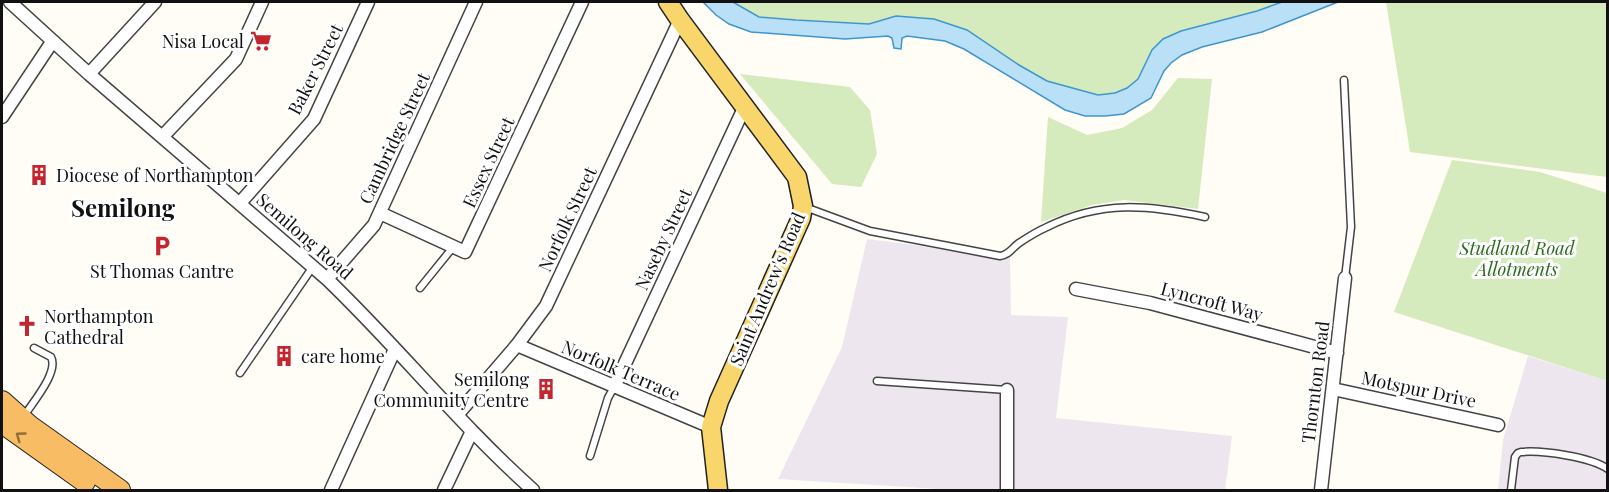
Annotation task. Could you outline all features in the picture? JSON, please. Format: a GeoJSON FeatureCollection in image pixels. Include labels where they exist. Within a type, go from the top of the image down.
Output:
{"type":"FeatureCollection","features":[{"type":"Feature","properties":{"kind":"highway"},"geometry":{"type":"LineString","coordinates":[[2,400],[22,419],[120,490]]}},
{"type":"Feature","properties":{"kind":"highway"},"geometry":{"type":"LineString","coordinates":[[2,423],[97,490]]}},
{"type":"Feature","properties":{"kind":"main road","name":"Saint Andrew's Road"},"geometry":{"type":"LineString","coordinates":[[668,2],[797,177],[803,206],[801,218],[719,400],[711,427]]}},
{"type":"Feature","properties":{"kind":"main road"},"geometry":{"type":"LineString","coordinates":[[711,427],[718,490]]}},
{"type":"Feature","properties":{"kind":"street"},"geometry":{"type":"LineString","coordinates":[[89,74],[155,2]]}},
{"type":"Feature","properties":{"kind":"street"},"geometry":{"type":"LineString","coordinates":[[163,136],[236,59],[262,2]]}},
{"type":"Feature","properties":{"kind":"street","name":"Baker Street"},"geometry":{"type":"LineString","coordinates":[[240,203],[314,119],[368,2]]}},
{"type":"Feature","properties":{"kind":"street","name":"Cambridge Street"},"geometry":{"type":"LineString","coordinates":[[327,279],[374,225],[476,2]]}},
{"type":"Feature","properties":{"kind":"street","name":"Essex Street"},"geometry":{"type":"LineString","coordinates":[[454,246],[465,252],[582,2]]}},
{"type":"Feature","properties":{"kind":"street","name":"Semilong Road"},"geometry":{"type":"LineString","coordinates":[[13,3],[52,42],[327,279],[359,309],[472,431],[533,490]]}},
{"type":"Feature","properties":{"kind":"street","name":"Norfolk Street"},"geometry":{"type":"LineString","coordinates":[[457,415],[517,345],[546,306],[680,20]]}},
{"type":"Feature","properties":{"kind":"street"},"geometry":{"type":"LineString","coordinates":[[2,117],[52,42]]}},
{"type":"Feature","properties":{"kind":"street","name":"Naseby Street"},"geometry":{"type":"LineString","coordinates":[[614,387],[745,106]]}},
{"type":"Feature","properties":{"kind":"street"},"geometry":{"type":"LineString","coordinates":[[380,213],[454,246]]}},
{"type":"Feature","properties":{"kind":"street","name":"Thornton Road"},"geometry":{"type":"LineString","coordinates":[[1321,490],[1345,278]]}},
{"type":"Feature","properties":{"kind":"street","name":"Lyncroft Way"},"geometry":{"type":"LineString","coordinates":[[1076,289],[1150,303],[1337,353]]}},
{"type":"Feature","properties":{"kind":"street","name":"Norfolk Terrace"},"geometry":{"type":"LineString","coordinates":[[517,345],[711,427]]}},
{"type":"Feature","properties":{"kind":"street"},"geometry":{"type":"LineString","coordinates":[[331,490],[395,349]]}},
{"type":"Feature","properties":{"kind":"street","name":"Motspur Drive"},"geometry":{"type":"LineString","coordinates":[[1333,389],[1498,425]]}},
{"type":"Feature","properties":{"kind":"street"},"geometry":{"type":"LineString","coordinates":[[1007,390],[1007,490]]}},
{"type":"Feature","properties":{"kind":"street"},"geometry":{"type":"LineString","coordinates":[[444,490],[472,431]]}},
{"type":"Feature","properties":{"kind":"lane"},"geometry":{"type":"LineString","coordinates":[[1344,80],[1350,227],[1345,278]]}},
{"type":"Feature","properties":{"kind":"lane"},"geometry":{"type":"LineString","coordinates":[[803,206],[870,231],[1000,256],[1005,255],[1018,244],[1048,226],[1112,208],[1144,206],[1205,217]]}},
{"type":"Feature","properties":{"kind":"lane"},"geometry":{"type":"LineString","coordinates":[[420,288],[454,246]]}},
{"type":"Feature","properties":{"kind":"lane"},"geometry":{"type":"LineString","coordinates":[[240,373],[312,268]]}},
{"type":"Feature","properties":{"kind":"lane"},"geometry":{"type":"LineString","coordinates":[[22,419],[50,377],[54,365],[51,357],[34,348]]}},
{"type":"Feature","properties":{"kind":"lane"},"geometry":{"type":"LineString","coordinates":[[877,381],[1007,390]]}},
{"type":"Feature","properties":{"kind":"lane"},"geometry":{"type":"LineString","coordinates":[[590,456],[608,398],[614,387]]}},
{"type":"Feature","properties":{"kind":"lane"},"geometry":{"type":"LineString","coordinates":[[1511,490],[1515,457],[1521,452],[1578,458],[1598,463],[1608,469]]}},
{"type":"Feature","properties":{"kind":"shaded area"},"geometry":{"type":"Polygon","coordinates":[[[867,239],[1010,257],[1011,315],[1068,317],[1056,418],[1232,436],[1225,490],[955,490],[778,479],[842,347],[867,239]]]}},
{"type":"Feature","properties":{"kind":"shaded area"},"geometry":{"type":"Polygon","coordinates":[[[1528,356],[1607,381],[1607,490],[1498,490],[1503,440],[1528,356]]]}},
{"type":"Feature","properties":{"kind":"green space"},"geometry":{"type":"Polygon","coordinates":[[[733,2],[1282,2],[1181,31],[1146,60],[1138,79],[1127,88],[1115,93],[1098,95],[1047,81],[967,30],[896,16],[869,24],[759,17],[733,2]]]}},
{"type":"Feature","properties":{"kind":"green space"},"geometry":{"type":"Polygon","coordinates":[[[1386,2],[1607,2],[1607,177],[1410,152],[1386,2]]]}},
{"type":"Feature","properties":{"kind":"green space"},"geometry":{"type":"Polygon","coordinates":[[[740,74],[850,87],[870,110],[877,154],[861,187],[832,184],[740,74]]]}},
{"type":"Feature","properties":{"kind":"green space"},"geometry":{"type":"Polygon","coordinates":[[[1178,78],[1212,79],[1198,209],[1124,200],[1092,205],[1041,222],[1048,117],[1087,135],[1122,128],[1152,110],[1178,78]]]}},
{"type":"Feature","properties":{"kind":"green space","name":"Studland Road Allotments"},"geometry":{"type":"Polygon","coordinates":[[[1452,160],[1540,172],[1607,193],[1607,381],[1394,312],[1452,160]]]}},
{"type":"Feature","properties":{"kind":"water"},"geometry":{"type":"Polygon","coordinates":[[[703,2],[733,2],[759,17],[796,20],[869,24],[896,16],[934,19],[967,30],[1047,81],[1098,95],[1115,93],[1127,88],[1138,79],[1152,50],[1163,39],[1181,31],[1282,2],[1338,2],[1262,32],[1202,47],[1182,55],[1164,71],[1151,98],[1124,114],[1085,116],[1065,110],[964,49],[945,41],[907,36],[902,38],[901,49],[894,48],[892,38],[888,36],[845,39],[751,32],[729,24],[703,2]]]}},
{"type":"Feature","properties":{"kind":"place","name":"Nisa Local"},"geometry":{"type":"Point","coordinates":[261,41]}},
{"type":"Feature","properties":{"kind":"place","name":"Diocese of Northampton"},"geometry":{"type":"Point","coordinates":[39,175]}},
{"type":"Feature","properties":{"kind":"place","name":"St Thomas Cantre"},"geometry":{"type":"Point","coordinates":[162,246]}},
{"type":"Feature","properties":{"kind":"place","name":"Northampton Cathedral"},"geometry":{"type":"Point","coordinates":[27,326]}},
{"type":"Feature","properties":{"kind":"place","name":"care home"},"geometry":{"type":"Point","coordinates":[284,356]}},
{"type":"Feature","properties":{"kind":"place","name":"Semilong Community Centre"},"geometry":{"type":"Point","coordinates":[546,389]}},
{"type":"Feature","properties":{"kind":"district","name":"Semilong"},"geometry":{"type":"Point","coordinates":[123,207]}}]}
